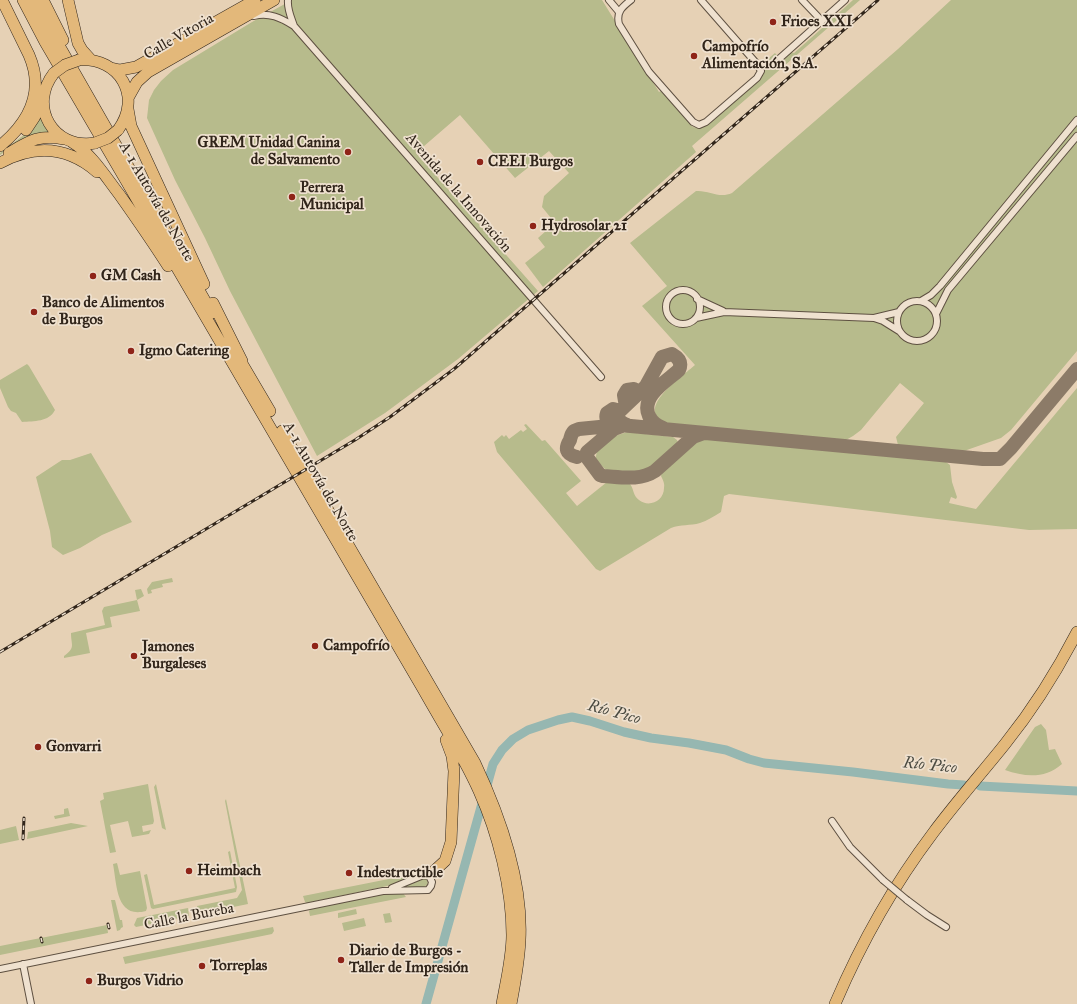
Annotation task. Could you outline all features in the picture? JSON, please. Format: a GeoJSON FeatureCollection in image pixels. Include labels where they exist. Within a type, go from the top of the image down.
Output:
{"type":"FeatureCollection","features":[{"type":"Feature","properties":{"kind":"highway","name":"A-1 Autovía del Norte"},"geometry":{"type":"LineString","coordinates":[[23,0],[45,42],[457,748],[479,791],[497,843],[507,884],[512,919],[510,959],[502,1004]]}},
{"type":"Feature","properties":{"kind":"highway","name":"A-1 Autovía del Norte"},"geometry":{"type":"LineString","coordinates":[[33,0],[248,374],[475,763],[490,796],[508,851],[519,908],[519,960],[511,1004]]}},
{"type":"Feature","properties":{"kind":"highway"},"geometry":{"type":"LineString","coordinates":[[43,0],[101,119]]}},
{"type":"Feature","properties":{"kind":"highway"},"geometry":{"type":"LineString","coordinates":[[68,0],[78,43],[91,60]]}},
{"type":"Feature","properties":{"kind":"highway","name":"Calle Vitoria"},"geometry":{"type":"LineString","coordinates":[[111,68],[120,70],[136,67],[255,0]]}},
{"type":"Feature","properties":{"kind":"highway","name":"Calle Vitoria"},"geometry":{"type":"LineString","coordinates":[[128,104],[137,82],[148,72],[274,0]]}},
{"type":"Feature","properties":{"kind":"highway"},"geometry":{"type":"LineString","coordinates":[[4,4],[38,62],[42,74],[44,108],[48,121],[58,134],[80,147],[91,157],[144,229],[239,381],[247,387]]}},
{"type":"Feature","properties":{"kind":"highway"},"geometry":{"type":"LineString","coordinates":[[0,146],[14,133],[27,116],[31,107],[35,89],[35,73],[33,63],[4,4]]}},
{"type":"Feature","properties":{"kind":"highway"},"geometry":{"type":"LineString","coordinates":[[0,149],[15,140],[26,129],[34,118],[49,80],[54,73],[65,65],[79,60],[99,61],[118,74],[124,83],[131,126],[207,291],[248,374]]}},
{"type":"Feature","properties":{"kind":"highway"},"geometry":{"type":"LineString","coordinates":[[0,159],[30,141],[38,138],[51,136],[84,144],[95,143],[108,138],[118,130],[125,118],[128,104]]}},
{"type":"Feature","properties":{"kind":"highway"},"geometry":{"type":"LineString","coordinates":[[0,163],[23,153],[37,150],[57,152],[74,156],[88,164],[101,176],[144,229]]}},
{"type":"Feature","properties":{"kind":"highway"},"geometry":{"type":"LineString","coordinates":[[387,628],[395,648],[445,737],[453,763],[451,842],[445,860],[428,874]]}},
{"type":"Feature","properties":{"kind":"highway"},"geometry":{"type":"LineString","coordinates":[[835,1004],[872,928],[908,868],[941,822],[1021,723],[1048,684],[1077,632]]}},
{"type":"Feature","properties":{"kind":"street","name":"Avenida de la Innovación"},"geometry":{"type":"LineString","coordinates":[[288,0],[290,15],[294,26]]}},
{"type":"Feature","properties":{"kind":"street"},"geometry":{"type":"LineString","coordinates":[[609,0],[618,12],[619,24],[649,72],[697,125],[701,125],[706,122],[757,78],[761,71],[757,64],[702,0]]}},
{"type":"Feature","properties":{"kind":"street"},"geometry":{"type":"LineString","coordinates":[[618,12],[631,0]]}},
{"type":"Feature","properties":{"kind":"street"},"geometry":{"type":"LineString","coordinates":[[802,0],[822,21]]}},
{"type":"Feature","properties":{"kind":"street"},"geometry":{"type":"LineString","coordinates":[[780,58],[845,0]]}},
{"type":"Feature","properties":{"kind":"street","name":"Avenida de la Innovación"},"geometry":{"type":"LineString","coordinates":[[254,16],[264,14],[274,15],[286,20],[294,26],[601,377]]}},
{"type":"Feature","properties":{"kind":"street"},"geometry":{"type":"LineString","coordinates":[[921,301],[940,286],[1077,120]]}},
{"type":"Feature","properties":{"kind":"street"},"geometry":{"type":"LineString","coordinates":[[936,314],[948,290],[1077,136]]}},
{"type":"Feature","properties":{"kind":"street"},"geometry":{"type":"LineString","coordinates":[[696,318],[700,311],[700,306],[697,299],[691,292],[680,291],[670,296],[666,306],[669,317],[678,324],[689,323],[696,318],[724,312],[874,318],[899,312]]}},
{"type":"Feature","properties":{"kind":"street"},"geometry":{"type":"LineString","coordinates":[[697,299],[724,312]]}},
{"type":"Feature","properties":{"kind":"street"},"geometry":{"type":"LineString","coordinates":[[874,318],[883,321],[899,331],[909,340],[922,340],[928,338],[936,327],[938,320],[933,308],[928,303],[921,301],[915,300],[908,302],[903,306],[897,318],[899,331]]}},
{"type":"Feature","properties":{"kind":"street"},"geometry":{"type":"LineString","coordinates":[[832,821],[850,848],[883,880],[927,915],[946,927]]}},
{"type":"Feature","properties":{"kind":"street","name":"Calle la Bureba"},"geometry":{"type":"LineString","coordinates":[[0,969],[383,891],[428,874],[432,882],[428,890],[383,891]]}},
{"type":"Feature","properties":{"kind":"street"},"geometry":{"type":"LineString","coordinates":[[22,964],[31,1004]]}},
{"type":"Feature","properties":{"kind":"green space"},"geometry":{"type":"Polygon","coordinates":[[[292,0],[602,0],[659,92],[661,91],[693,127],[698,128],[708,125],[761,78],[764,72],[762,64],[775,53],[781,61],[791,52],[794,53],[829,22],[829,17],[833,18],[853,0],[860,0],[692,146],[696,152],[543,287],[525,263],[545,247],[538,238],[555,223],[542,207],[544,196],[569,173],[549,151],[515,178],[460,115],[416,153],[538,291],[458,359],[385,413],[317,456],[230,291],[175,180],[147,118],[149,100],[154,90],[173,70],[252,22],[292,0]]]}},
{"type":"Feature","properties":{"kind":"green space"},"geometry":{"type":"Polygon","coordinates":[[[951,0],[1077,0],[1077,351],[1011,430],[1001,438],[964,451],[898,445],[896,437],[924,403],[900,383],[861,430],[846,440],[667,423],[658,417],[655,410],[657,402],[663,393],[695,365],[642,306],[667,286],[630,243],[696,191],[718,195],[727,195],[732,193],[898,49],[951,0]]]}},
{"type":"Feature","properties":{"kind":"green space"},"geometry":{"type":"Polygon","coordinates":[[[40,114],[45,127],[50,132],[23,140],[0,155],[0,153],[29,131],[40,114]]]}},
{"type":"Feature","properties":{"kind":"green space"},"geometry":{"type":"Polygon","coordinates":[[[27,364],[55,410],[45,419],[22,422],[16,413],[11,411],[8,407],[0,388],[0,380],[27,364]]]}},
{"type":"Feature","properties":{"kind":"green space"},"geometry":{"type":"Polygon","coordinates":[[[1077,388],[1077,529],[1029,530],[729,494],[724,496],[721,512],[713,517],[700,523],[671,528],[600,571],[596,569],[497,452],[494,442],[502,435],[504,437],[506,435],[509,439],[521,430],[523,432],[527,429],[524,425],[526,424],[542,441],[545,440],[581,481],[566,493],[577,506],[607,482],[630,484],[636,497],[643,502],[651,503],[659,500],[663,493],[664,485],[661,476],[662,472],[698,441],[704,439],[946,462],[950,465],[952,482],[957,497],[956,499],[951,497],[949,503],[976,509],[1077,388]]]}},
{"type":"Feature","properties":{"kind":"green space"},"geometry":{"type":"Polygon","coordinates":[[[627,432],[673,437],[678,443],[660,462],[650,469],[640,473],[607,471],[596,460],[597,451],[615,436],[627,432]]]}},
{"type":"Feature","properties":{"kind":"green space"},"geometry":{"type":"Polygon","coordinates":[[[91,453],[132,522],[102,535],[80,548],[63,555],[52,547],[50,531],[36,477],[62,460],[70,460],[91,453]]]}},
{"type":"Feature","properties":{"kind":"green space"},"geometry":{"type":"Polygon","coordinates":[[[172,578],[173,582],[162,584],[163,587],[151,590],[152,593],[148,594],[147,589],[152,582],[172,578]]]}},
{"type":"Feature","properties":{"kind":"green space"},"geometry":{"type":"Polygon","coordinates":[[[141,589],[144,596],[137,600],[135,590],[141,589]]]}},
{"type":"Feature","properties":{"kind":"green space"},"geometry":{"type":"Polygon","coordinates":[[[137,600],[140,611],[110,617],[112,627],[86,633],[90,653],[64,658],[71,648],[71,633],[105,625],[102,611],[104,607],[137,600]]]}},
{"type":"Feature","properties":{"kind":"green space"},"geometry":{"type":"Polygon","coordinates":[[[1041,724],[1046,730],[1049,750],[1055,749],[1062,764],[1049,772],[1035,775],[1020,774],[1005,770],[1035,727],[1041,724]]]}},
{"type":"Feature","properties":{"kind":"green space"},"geometry":{"type":"Polygon","coordinates":[[[148,784],[154,821],[153,824],[142,826],[143,832],[151,830],[149,834],[132,837],[128,821],[110,825],[116,852],[110,853],[100,801],[104,799],[103,793],[148,784]]]}},
{"type":"Feature","properties":{"kind":"green space"},"geometry":{"type":"Polygon","coordinates":[[[156,784],[166,830],[162,828],[154,787],[156,784]]]}},
{"type":"Feature","properties":{"kind":"green space"},"geometry":{"type":"Polygon","coordinates":[[[226,799],[248,904],[199,914],[197,906],[237,898],[242,890],[225,801],[226,799]]]}},
{"type":"Feature","properties":{"kind":"green space"},"geometry":{"type":"Polygon","coordinates":[[[68,808],[70,816],[55,819],[54,816],[64,814],[64,809],[68,808]]]}},
{"type":"Feature","properties":{"kind":"green space"},"geometry":{"type":"Polygon","coordinates":[[[71,823],[88,826],[27,839],[28,832],[71,823]]]}},
{"type":"Feature","properties":{"kind":"green space"},"geometry":{"type":"Polygon","coordinates":[[[16,826],[19,840],[0,844],[0,830],[16,826]]]}},
{"type":"Feature","properties":{"kind":"green space"},"geometry":{"type":"Polygon","coordinates":[[[230,851],[237,887],[236,892],[153,909],[151,908],[144,875],[147,874],[154,905],[235,888],[228,852],[230,851]]]}},
{"type":"Feature","properties":{"kind":"green space"},"geometry":{"type":"Polygon","coordinates":[[[117,863],[120,875],[140,871],[147,908],[146,911],[136,912],[129,910],[123,905],[117,890],[113,864],[117,863]]]}},
{"type":"Feature","properties":{"kind":"green space"},"geometry":{"type":"Polygon","coordinates":[[[419,873],[387,886],[307,903],[305,902],[303,896],[419,873]]]}},
{"type":"Feature","properties":{"kind":"green space"},"geometry":{"type":"Polygon","coordinates":[[[427,879],[428,884],[424,887],[401,887],[427,879]]]}},
{"type":"Feature","properties":{"kind":"green space"},"geometry":{"type":"Polygon","coordinates":[[[402,892],[406,897],[310,916],[309,911],[311,909],[384,893],[402,892]]]}},
{"type":"Feature","properties":{"kind":"green space"},"geometry":{"type":"Polygon","coordinates":[[[111,900],[115,900],[120,920],[122,920],[123,927],[117,931],[111,900]]]}},
{"type":"Feature","properties":{"kind":"green space"},"geometry":{"type":"Polygon","coordinates":[[[188,908],[189,916],[136,927],[134,925],[137,918],[188,908]]]}},
{"type":"Feature","properties":{"kind":"green space"},"geometry":{"type":"Polygon","coordinates":[[[356,909],[357,914],[338,918],[338,913],[356,909]]]}},
{"type":"Feature","properties":{"kind":"green space"},"geometry":{"type":"Polygon","coordinates":[[[390,913],[392,922],[385,923],[383,914],[390,913]]]}},
{"type":"Feature","properties":{"kind":"green space"},"geometry":{"type":"Polygon","coordinates":[[[364,918],[366,926],[344,931],[342,923],[364,918]]]}},
{"type":"Feature","properties":{"kind":"green space"},"geometry":{"type":"Polygon","coordinates":[[[107,925],[108,933],[0,955],[0,946],[107,925]]]}},
{"type":"Feature","properties":{"kind":"green space"},"geometry":{"type":"Polygon","coordinates":[[[273,927],[274,931],[272,934],[125,964],[123,957],[273,927]]]}},
{"type":"Feature","properties":{"kind":"waterway","name":"Río Pico"},"geometry":{"type":"LineString","coordinates":[[426,1004],[493,764],[502,750],[513,739],[528,730],[572,717],[651,738],[726,750],[764,763],[964,785]]}},
{"type":"Feature","properties":{"kind":"waterway","name":"Río Pico"},"geometry":{"type":"LineString","coordinates":[[980,786],[1077,791]]}},
{"type":"Feature","properties":{"kind":"taxiway"},"geometry":{"type":"LineString","coordinates":[[627,425],[619,420],[619,412],[646,386],[662,357],[672,354],[679,361],[679,370],[662,384],[651,396],[647,409],[652,420],[663,428]]}},
{"type":"Feature","properties":{"kind":"taxiway"},"geometry":{"type":"LineString","coordinates":[[577,457],[570,454],[567,450],[571,435],[574,431],[579,429],[620,425],[983,459],[1000,459],[1011,448],[1077,369]]}},
{"type":"Feature","properties":{"kind":"taxiway"},"geometry":{"type":"LineString","coordinates":[[620,425],[612,423],[608,420],[606,416],[607,413],[613,409],[620,411],[639,393],[634,389],[627,390],[624,395],[625,401]]}},
{"type":"Feature","properties":{"kind":"taxiway"},"geometry":{"type":"LineString","coordinates":[[622,426],[614,429],[587,452],[586,456],[600,475],[630,478],[649,474],[655,471],[693,437],[704,433]]}},
{"type":"Feature","properties":{"kind":"railway"},"geometry":{"type":"LineString","coordinates":[[0,652],[355,440],[390,417],[454,369],[878,0]]}},
{"type":"Feature","properties":{"kind":"railway"},"geometry":{"type":"LineString","coordinates":[[23,839],[24,818]]}},
{"type":"Feature","properties":{"kind":"railway"},"geometry":{"type":"LineString","coordinates":[[108,924],[109,928]]}},
{"type":"Feature","properties":{"kind":"railway"},"geometry":{"type":"LineString","coordinates":[[41,938],[42,942]]}},
{"type":"Feature","properties":{"kind":"place","name":"Frioes XXI"},"geometry":{"type":"Point","coordinates":[773,22]}},
{"type":"Feature","properties":{"kind":"place","name":"Campofrío Alimentación, S.A."},"geometry":{"type":"Point","coordinates":[694,56]}},
{"type":"Feature","properties":{"kind":"place","name":"GREM Unidad Canina de Salvamento"},"geometry":{"type":"Point","coordinates":[348,152]}},
{"type":"Feature","properties":{"kind":"place","name":"CEEI Burgos"},"geometry":{"type":"Point","coordinates":[480,162]}},
{"type":"Feature","properties":{"kind":"place","name":"Perrera Municipal"},"geometry":{"type":"Point","coordinates":[292,197]}},
{"type":"Feature","properties":{"kind":"place","name":"Hydrosolar 21"},"geometry":{"type":"Point","coordinates":[533,226]}},
{"type":"Feature","properties":{"kind":"place","name":"GM Cash"},"geometry":{"type":"Point","coordinates":[93,276]}},
{"type":"Feature","properties":{"kind":"place","name":"Banco de Alimentos de Burgos"},"geometry":{"type":"Point","coordinates":[34,312]}},
{"type":"Feature","properties":{"kind":"place","name":"Igmo Catering"},"geometry":{"type":"Point","coordinates":[131,351]}},
{"type":"Feature","properties":{"kind":"place","name":"Campofrío"},"geometry":{"type":"Point","coordinates":[315,646]}},
{"type":"Feature","properties":{"kind":"place","name":"Jamones Burgaleses"},"geometry":{"type":"Point","coordinates":[134,656]}},
{"type":"Feature","properties":{"kind":"place","name":"Gonvarri"},"geometry":{"type":"Point","coordinates":[38,747]}},
{"type":"Feature","properties":{"kind":"place","name":"Heimbach"},"geometry":{"type":"Point","coordinates":[189,871]}},
{"type":"Feature","properties":{"kind":"place","name":"Indestructible"},"geometry":{"type":"Point","coordinates":[349,873]}},
{"type":"Feature","properties":{"kind":"place","name":"Diario de Burgos - Taller de Impresión"},"geometry":{"type":"Point","coordinates":[341,960]}},
{"type":"Feature","properties":{"kind":"place","name":"Torreplas"},"geometry":{"type":"Point","coordinates":[202,966]}},
{"type":"Feature","properties":{"kind":"place","name":"Burgos Vidrio"},"geometry":{"type":"Point","coordinates":[89,981]}}]}
